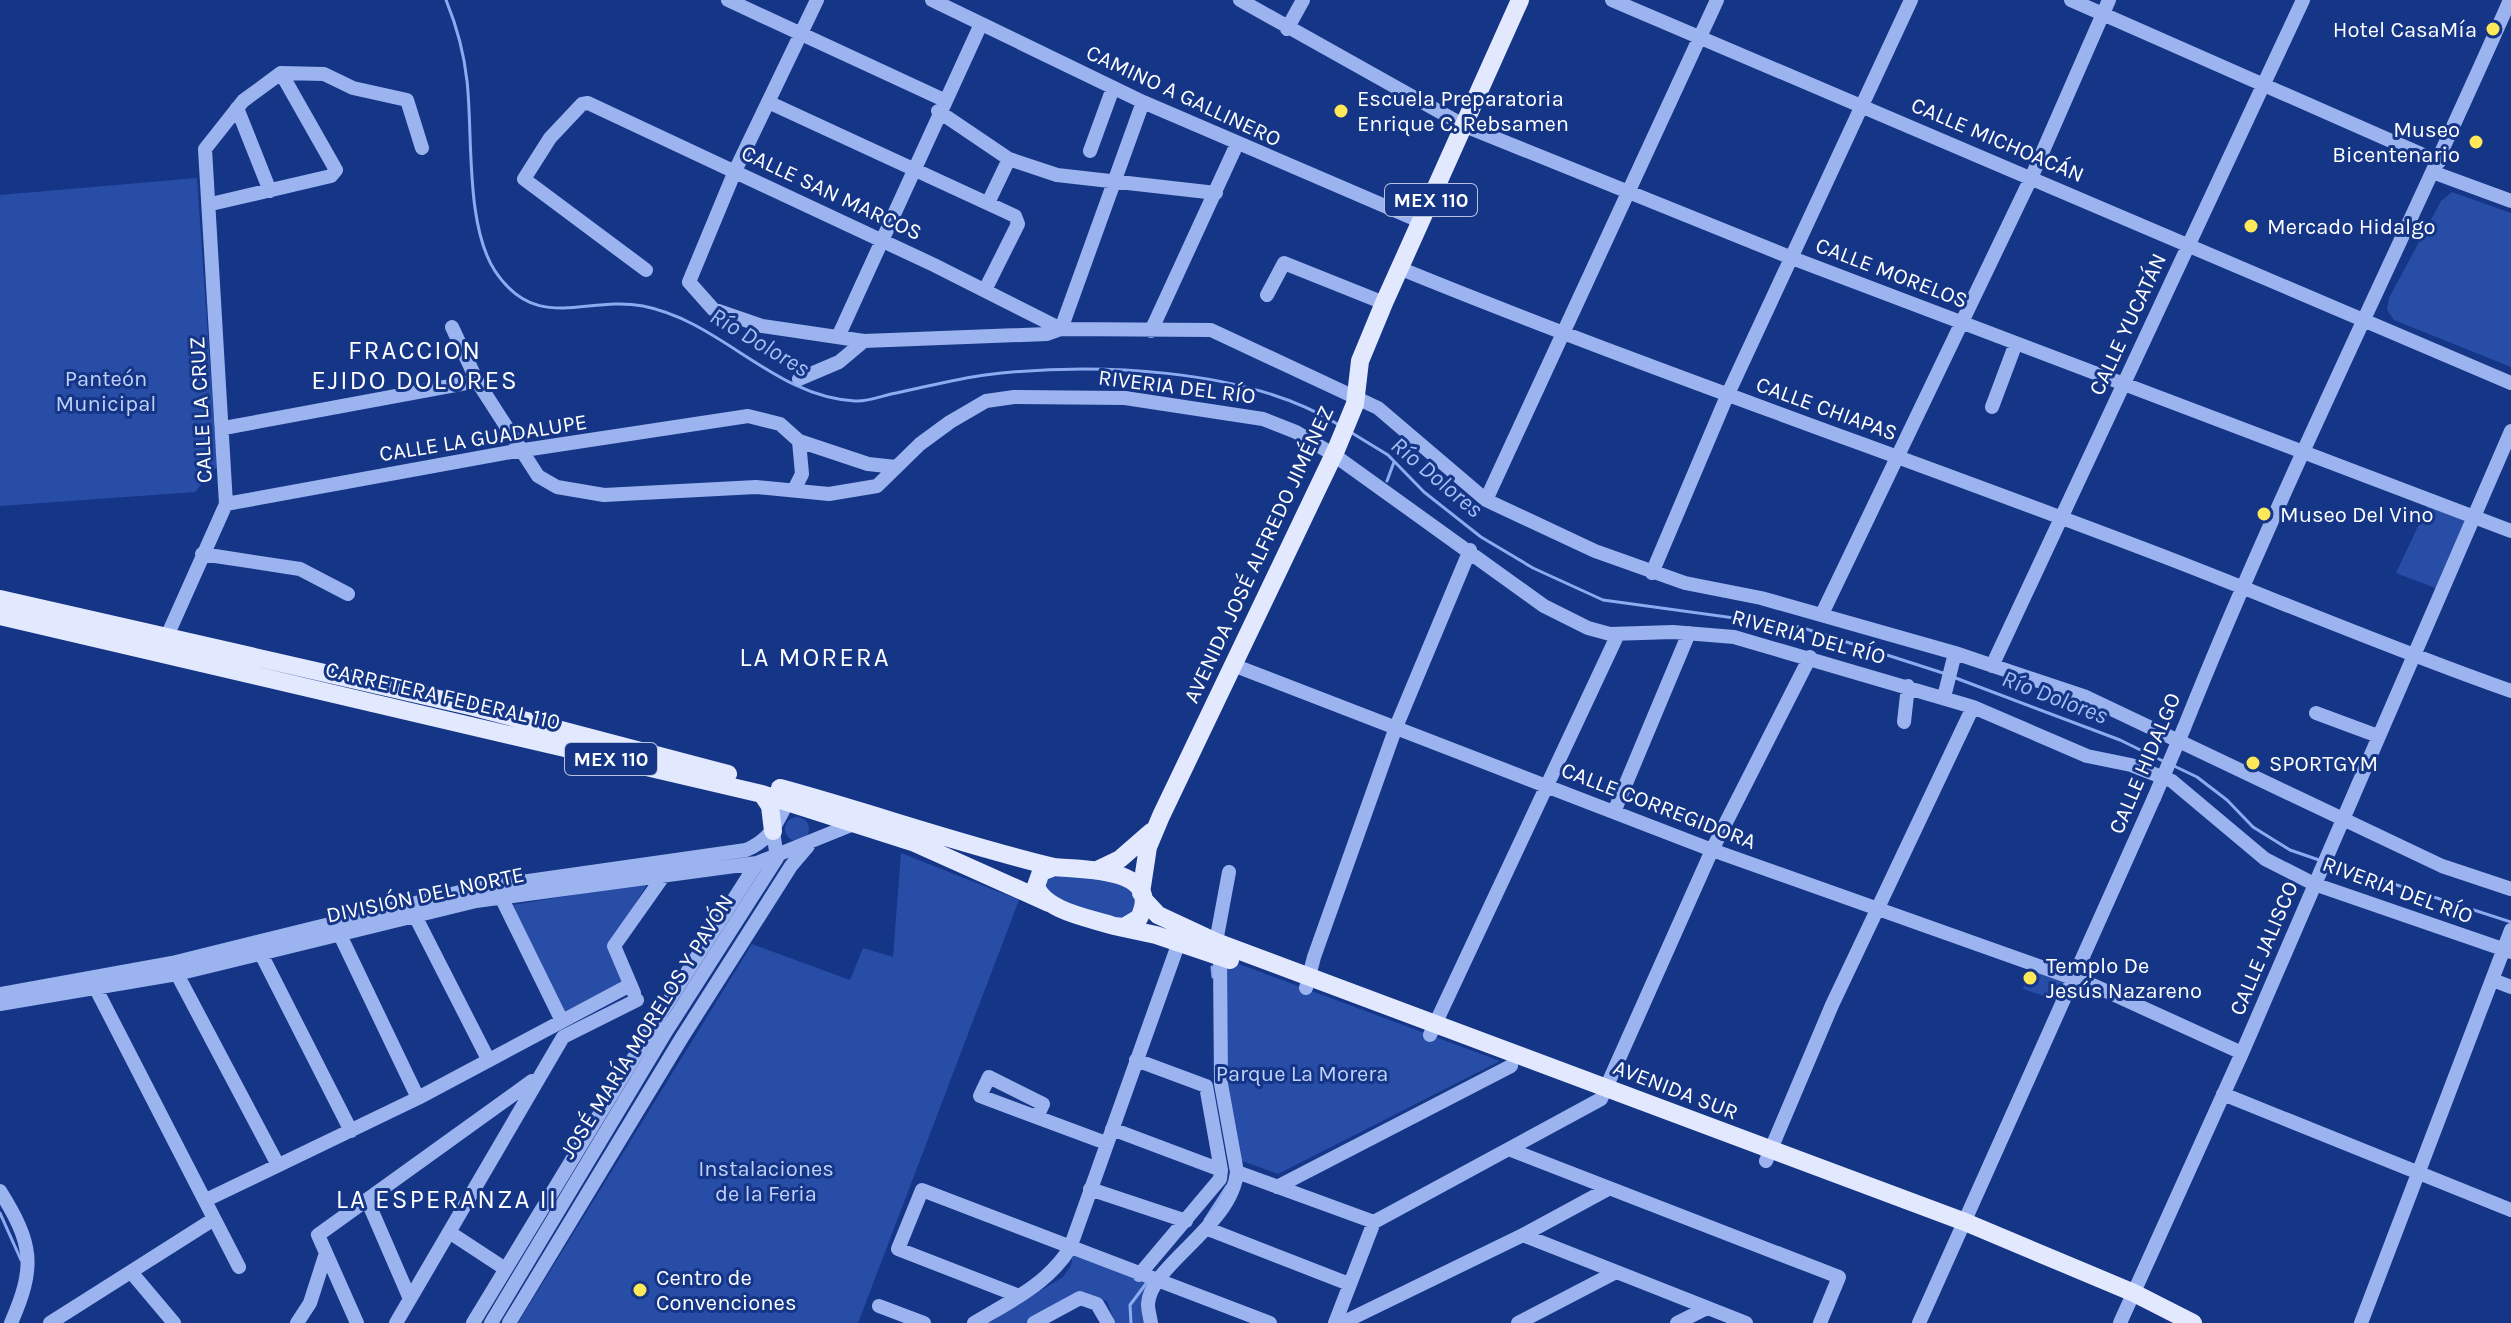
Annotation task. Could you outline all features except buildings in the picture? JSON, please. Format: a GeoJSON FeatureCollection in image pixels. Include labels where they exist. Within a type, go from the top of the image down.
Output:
{"type":"FeatureCollection","features":[{"type":"Feature","properties":{"kind":"main road","name":"AVENIDA JOSÉ ALFREDO JIMÉNEZ"},"geometry":{"type":"LineString","coordinates":[[1161,816],[1335,452],[1355,401],[1360,361],[1520,0]]}},
{"type":"Feature","properties":{"kind":"main road","name":"CARRETERA FEDERAL 110"},"geometry":{"type":"LineString","coordinates":[[0,599],[474,707],[920,828],[984,851],[1054,867]]}},
{"type":"Feature","properties":{"kind":"main road","name":"CARRETERA FEDERAL 110"},"geometry":{"type":"LineString","coordinates":[[0,616],[762,794],[915,843],[1049,903]]}},
{"type":"Feature","properties":{"kind":"main road"},"geometry":{"type":"LineString","coordinates":[[762,794],[770,806],[773,831]]}},
{"type":"Feature","properties":{"kind":"main road"},"geometry":{"type":"LineString","coordinates":[[787,803],[801,799],[902,827],[920,828]]}},
{"type":"Feature","properties":{"kind":"main road","name":"MEX 110"},"geometry":{"type":"LineString","coordinates":[[1094,871],[1120,859],[1142,842],[1161,816]]}},
{"type":"Feature","properties":{"kind":"main road","name":"MEX 110"},"geometry":{"type":"LineString","coordinates":[[1142,896],[1148,847],[1161,816]]}},
{"type":"Feature","properties":{"kind":"main road"},"geometry":{"type":"LineString","coordinates":[[1049,903],[1040,896],[1036,886],[1041,872],[1054,867]]}},
{"type":"Feature","properties":{"kind":"main road","name":"MEX 110"},"geometry":{"type":"LineString","coordinates":[[1054,867],[1120,874],[1135,883],[1142,896]]}},
{"type":"Feature","properties":{"kind":"main road"},"geometry":{"type":"LineString","coordinates":[[1114,926],[1124,927],[1139,918],[1142,896]]}},
{"type":"Feature","properties":{"kind":"main road","name":"AVENIDA SUR"},"geometry":{"type":"LineString","coordinates":[[1142,896],[1158,915],[1209,946],[1962,1228],[2193,1323]]}},
{"type":"Feature","properties":{"kind":"main road","name":"MEX 110"},"geometry":{"type":"LineString","coordinates":[[1049,903],[1114,926]]}},
{"type":"Feature","properties":{"kind":"main road","name":"AVENIDA SUR"},"geometry":{"type":"LineString","coordinates":[[1114,926],[1209,946]]}},
{"type":"Feature","properties":{"kind":"main road","name":"AVENIDA SUR"},"geometry":{"type":"LineString","coordinates":[[1432,1029],[1511,1066],[1603,1093]]}},
{"type":"Feature","properties":{"kind":"main road","name":"AVENIDA SUR"},"geometry":{"type":"LineString","coordinates":[[2132,1299],[2166,1323]]}},
{"type":"Feature","properties":{"kind":"street"},"geometry":{"type":"LineString","coordinates":[[728,0],[941,106],[1009,159],[1057,175],[1216,193]]}},
{"type":"Feature","properties":{"kind":"street"},"geometry":{"type":"LineString","coordinates":[[735,171],[817,0]]}},
{"type":"Feature","properties":{"kind":"street","name":"CAMINO A GALLINERO"},"geometry":{"type":"LineString","coordinates":[[932,0],[954,4],[981,24],[1143,102],[1422,222]]}},
{"type":"Feature","properties":{"kind":"street","name":"CALLE MORELOS"},"geometry":{"type":"LineString","coordinates":[[1240,0],[1465,126],[1792,258],[2511,531]]}},
{"type":"Feature","properties":{"kind":"street"},"geometry":{"type":"LineString","coordinates":[[1287,29],[1303,0]]}},
{"type":"Feature","properties":{"kind":"street","name":"CALLE MICHOACÁN"},"geometry":{"type":"LineString","coordinates":[[1612,0],[2032,176],[2364,323],[2511,383]]}},
{"type":"Feature","properties":{"kind":"street"},"geometry":{"type":"LineString","coordinates":[[1486,500],[1717,0]]}},
{"type":"Feature","properties":{"kind":"street"},"geometry":{"type":"LineString","coordinates":[[1652,573],[1727,396],[1911,0]]}},
{"type":"Feature","properties":{"kind":"street"},"geometry":{"type":"LineString","coordinates":[[2071,0],[2106,7],[2511,201]]}},
{"type":"Feature","properties":{"kind":"street","name":"CALLE YUCATÁN"},"geometry":{"type":"LineString","coordinates":[[1992,666],[2303,0]]}},
{"type":"Feature","properties":{"kind":"street","name":"CALLE HIDALGO"},"geometry":{"type":"LineString","coordinates":[[1919,1323],[2154,798],[2242,588],[2437,168],[2510,0]]}},
{"type":"Feature","properties":{"kind":"street"},"geometry":{"type":"LineString","coordinates":[[1822,614],[2032,176],[2106,7]]}},
{"type":"Feature","properties":{"kind":"street"},"geometry":{"type":"LineString","coordinates":[[838,337],[912,168],[981,24]]}},
{"type":"Feature","properties":{"kind":"street"},"geometry":{"type":"LineString","coordinates":[[211,204],[331,176],[336,170],[281,73]]}},
{"type":"Feature","properties":{"kind":"street"},"geometry":{"type":"LineString","coordinates":[[270,191],[237,108],[281,73],[324,74],[353,88],[407,100],[422,148]]}},
{"type":"Feature","properties":{"kind":"street"},"geometry":{"type":"LineString","coordinates":[[1090,151],[1113,88]]}},
{"type":"Feature","properties":{"kind":"street"},"geometry":{"type":"LineString","coordinates":[[768,102],[1015,216],[1018,224],[985,290]]}},
{"type":"Feature","properties":{"kind":"street"},"geometry":{"type":"LineString","coordinates":[[1061,329],[1143,102]]}},
{"type":"Feature","properties":{"kind":"street","name":"CALLE SAN MARCOS"},"geometry":{"type":"LineString","coordinates":[[646,270],[524,179],[550,138],[582,104],[588,103],[735,171],[1061,329]]}},
{"type":"Feature","properties":{"kind":"street","name":"CALLE LA CRUZ"},"geometry":{"type":"LineString","coordinates":[[160,655],[226,504],[211,204],[205,149],[237,108]]}},
{"type":"Feature","properties":{"kind":"street"},"geometry":{"type":"LineString","coordinates":[[1151,331],[1237,144]]}},
{"type":"Feature","properties":{"kind":"street"},"geometry":{"type":"LineString","coordinates":[[988,203],[1009,159]]}},
{"type":"Feature","properties":{"kind":"street","name":"RIVERIA DEL RÍO"},"geometry":{"type":"LineString","coordinates":[[735,171],[689,282],[713,309],[762,326],[864,341],[1047,334],[1061,329],[1211,330],[1355,401],[1378,408],[1486,500],[1595,551],[1652,573],[1822,614],[2086,697],[2341,822],[2442,866],[2511,889]]}},
{"type":"Feature","properties":{"kind":"street"},"geometry":{"type":"LineString","coordinates":[[1267,295],[1284,263],[1384,303]]}},
{"type":"Feature","properties":{"kind":"street","name":"CALLE CHIAPAS"},"geometry":{"type":"LineString","coordinates":[[1399,268],[1563,335],[1898,457],[2412,656],[2511,691]]}},
{"type":"Feature","properties":{"kind":"street","name":"RIVERIA DEL RÍO"},"geometry":{"type":"LineString","coordinates":[[452,327],[477,381],[538,476],[557,487],[604,495],[795,488],[829,494],[877,486],[920,444],[986,401],[1014,397],[1125,398],[1249,416],[1296,432],[1335,452],[1544,606],[1588,628],[1618,634],[1689,633],[1734,637],[1945,694],[2087,756],[2131,765],[2172,781],[2265,859],[2314,884],[2508,944]]}},
{"type":"Feature","properties":{"kind":"street"},"geometry":{"type":"LineString","coordinates":[[799,379],[839,362],[864,341]]}},
{"type":"Feature","properties":{"kind":"street"},"geometry":{"type":"LineString","coordinates":[[1992,407],[2016,343]]}},
{"type":"Feature","properties":{"kind":"street"},"geometry":{"type":"LineString","coordinates":[[224,428],[477,381]]}},
{"type":"Feature","properties":{"kind":"street"},"geometry":{"type":"LineString","coordinates":[[748,416],[762,404]]}},
{"type":"Feature","properties":{"kind":"street"},"geometry":{"type":"LineString","coordinates":[[748,416],[780,424],[799,441],[868,464],[896,467]]}},
{"type":"Feature","properties":{"kind":"street","name":"CALLE LA GUADALUPE"},"geometry":{"type":"LineString","coordinates":[[226,504],[520,451],[748,416]]}},
{"type":"Feature","properties":{"kind":"street","name":"CALLE JALISCO"},"geometry":{"type":"LineString","coordinates":[[2120,1323],[2242,1053],[2511,431]]}},
{"type":"Feature","properties":{"kind":"street"},"geometry":{"type":"LineString","coordinates":[[795,488],[802,474],[799,441]]}},
{"type":"Feature","properties":{"kind":"street"},"geometry":{"type":"LineString","coordinates":[[1308,982],[1314,957],[1396,727],[1470,550]]}},
{"type":"Feature","properties":{"kind":"street"},"geometry":{"type":"LineString","coordinates":[[202,554],[300,569],[348,594]]}},
{"type":"Feature","properties":{"kind":"street"},"geometry":{"type":"LineString","coordinates":[[1614,812],[1689,633]]}},
{"type":"Feature","properties":{"kind":"street"},"geometry":{"type":"LineString","coordinates":[[1432,1029],[1618,634]]}},
{"type":"Feature","properties":{"kind":"street"},"geometry":{"type":"LineString","coordinates":[[1335,1323],[1374,1222],[1511,1150],[1603,1093],[1712,850],[1810,657]]}},
{"type":"Feature","properties":{"kind":"street"},"geometry":{"type":"LineString","coordinates":[[1945,694],[1954,658]]}},
{"type":"Feature","properties":{"kind":"street","name":"CALLE CORREGIDORA"},"geometry":{"type":"LineString","coordinates":[[1233,665],[1712,850],[2072,978],[2242,1053]]}},
{"type":"Feature","properties":{"kind":"street"},"geometry":{"type":"LineString","coordinates":[[1904,722],[1908,686]]}},
{"type":"Feature","properties":{"kind":"street"},"geometry":{"type":"LineString","coordinates":[[1768,1156],[1832,1005],[1973,707]]}},
{"type":"Feature","properties":{"kind":"street"},"geometry":{"type":"LineString","coordinates":[[2316,713],[2378,736]]}},
{"type":"Feature","properties":{"kind":"street"},"geometry":{"type":"LineString","coordinates":[[777,858],[773,831],[787,803]]}},
{"type":"Feature","properties":{"kind":"street","name":"DIVISIÓN DEL NORTE"},"geometry":{"type":"LineString","coordinates":[[0,1004],[258,948],[412,910],[757,863],[777,858],[856,823]]}},
{"type":"Feature","properties":{"kind":"street","name":"DIVISIÓN DEL NORTE"},"geometry":{"type":"LineString","coordinates":[[0,994],[177,974],[258,948],[340,935],[472,889],[746,850],[762,843],[773,831]]}},
{"type":"Feature","properties":{"kind":"street","name":"JOSÉ MARÍA MORELOS Y PAVÓN"},"geometry":{"type":"LineString","coordinates":[[509,1323],[681,1039],[791,866],[811,843]]}},
{"type":"Feature","properties":{"kind":"street","name":"JOSÉ MARÍA MORELOS Y PAVÓN"},"geometry":{"type":"LineString","coordinates":[[491,1323],[667,1030],[777,858]]}},
{"type":"Feature","properties":{"kind":"street"},"geometry":{"type":"LineString","coordinates":[[661,1013],[637,1000],[614,946],[665,876],[672,860]]}},
{"type":"Feature","properties":{"kind":"street"},"geometry":{"type":"LineString","coordinates":[[473,1323],[661,1013],[757,863]]}},
{"type":"Feature","properties":{"kind":"street"},"geometry":{"type":"LineString","coordinates":[[1229,872],[1209,946],[1229,1171]]}},
{"type":"Feature","properties":{"kind":"street"},"geometry":{"type":"LineString","coordinates":[[501,897],[561,1019]]}},
{"type":"Feature","properties":{"kind":"street"},"geometry":{"type":"LineString","coordinates":[[412,910],[488,1059]]}},
{"type":"Feature","properties":{"kind":"street"},"geometry":{"type":"LineString","coordinates":[[340,935],[418,1098]]}},
{"type":"Feature","properties":{"kind":"street"},"geometry":{"type":"LineString","coordinates":[[974,1323],[1019,1296],[1058,1267],[1070,1248],[1179,942]]}},
{"type":"Feature","properties":{"kind":"street"},"geometry":{"type":"LineString","coordinates":[[2361,1323],[2508,944]]}},
{"type":"Feature","properties":{"kind":"street"},"geometry":{"type":"LineString","coordinates":[[258,948],[351,1131]]}},
{"type":"Feature","properties":{"kind":"street"},"geometry":{"type":"LineString","coordinates":[[177,974],[278,1165]]}},
{"type":"Feature","properties":{"kind":"street"},"geometry":{"type":"LineString","coordinates":[[2493,980],[2511,987]]}},
{"type":"Feature","properties":{"kind":"street"},"geometry":{"type":"LineString","coordinates":[[93,984],[239,1267]]}},
{"type":"Feature","properties":{"kind":"street"},"geometry":{"type":"LineString","coordinates":[[206,1200],[418,1098],[561,1019],[630,985]]}},
{"type":"Feature","properties":{"kind":"street"},"geometry":{"type":"LineString","coordinates":[[396,1323],[563,1037],[637,1000]]}},
{"type":"Feature","properties":{"kind":"street"},"geometry":{"type":"LineString","coordinates":[[1136,1060],[1206,1086],[1229,1171],[1236,1185],[1208,1229],[1148,1278]]}},
{"type":"Feature","properties":{"kind":"street"},"geometry":{"type":"LineString","coordinates":[[1277,1187],[1511,1066]]}},
{"type":"Feature","properties":{"kind":"street"},"geometry":{"type":"LineString","coordinates":[[357,1323],[318,1235],[368,1202],[539,1076]]}},
{"type":"Feature","properties":{"kind":"street"},"geometry":{"type":"LineString","coordinates":[[2223,1094],[2511,1210]]}},
{"type":"Feature","properties":{"kind":"street"},"geometry":{"type":"LineString","coordinates":[[1037,1117],[1106,1143]]}},
{"type":"Feature","properties":{"kind":"street"},"geometry":{"type":"LineString","coordinates":[[1112,1129],[1374,1222]]}},
{"type":"Feature","properties":{"kind":"street"},"geometry":{"type":"LineString","coordinates":[[1511,1150],[1839,1277],[1820,1323]]}},
{"type":"Feature","properties":{"kind":"street"},"geometry":{"type":"LineString","coordinates":[[1151,1323],[1148,1278],[1186,1221],[1229,1171]]}},
{"type":"Feature","properties":{"kind":"street"},"geometry":{"type":"LineString","coordinates":[[1090,1189],[1186,1221]]}},
{"type":"Feature","properties":{"kind":"street"},"geometry":{"type":"LineString","coordinates":[[1342,1323],[1523,1235],[1608,1189]]}},
{"type":"Feature","properties":{"kind":"street"},"geometry":{"type":"LineString","coordinates":[[1019,1296],[898,1249],[922,1190],[1270,1323]]}},
{"type":"Feature","properties":{"kind":"street"},"geometry":{"type":"LineString","coordinates":[[0,1191],[28,1249],[26,1288],[11,1323]]}},
{"type":"Feature","properties":{"kind":"street"},"geometry":{"type":"LineString","coordinates":[[368,1202],[410,1299]]}},
{"type":"Feature","properties":{"kind":"street"},"geometry":{"type":"LineString","coordinates":[[50,1323],[214,1219]]}},
{"type":"Feature","properties":{"kind":"street"},"geometry":{"type":"LineString","coordinates":[[1208,1229],[1349,1284]]}},
{"type":"Feature","properties":{"kind":"street"},"geometry":{"type":"LineString","coordinates":[[449,1232],[504,1268]]}},
{"type":"Feature","properties":{"kind":"street"},"geometry":{"type":"LineString","coordinates":[[1523,1235],[1746,1323]]}},
{"type":"Feature","properties":{"kind":"street"},"geometry":{"type":"LineString","coordinates":[[297,1323],[310,1303],[326,1253]]}},
{"type":"Feature","properties":{"kind":"street"},"geometry":{"type":"LineString","coordinates":[[131,1272],[174,1323]]}},
{"type":"Feature","properties":{"kind":"street"},"geometry":{"type":"LineString","coordinates":[[1518,1323],[1616,1272]]}},
{"type":"Feature","properties":{"kind":"street"},"geometry":{"type":"LineString","coordinates":[[1040,1320],[1080,1298],[1097,1304],[1108,1323]]}},
{"type":"Feature","properties":{"kind":"street"},"geometry":{"type":"LineString","coordinates":[[879,1306],[903,1319],[924,1323]]}},
{"type":"Feature","properties":{"kind":"street"},"geometry":{"type":"LineString","coordinates":[[1677,1323],[1707,1308]]}},
{"type":"Feature","properties":{"kind":"street"},"geometry":{"type":"LineString","coordinates":[[1040,1320],[1065,1323]]}},
{"type":"Feature","properties":{"kind":"green space","name":"Panteón Municipal"},"geometry":{"type":"Polygon","coordinates":[[[197,178],[217,466],[195,492],[0,506],[0,195],[197,178]]]}},
{"type":"Feature","properties":{"kind":"green space"},"geometry":{"type":"Polygon","coordinates":[[[2452,192],[2511,213],[2511,367],[2394,320],[2387,310],[2389,298],[2441,201],[2452,192]]]}},
{"type":"Feature","properties":{"kind":"green space"},"geometry":{"type":"Polygon","coordinates":[[[2429,503],[2468,518],[2438,589],[2396,573],[2429,503]]]}},
{"type":"Feature","properties":{"kind":"green space"},"geometry":{"type":"Polygon","coordinates":[[[797,817],[806,820],[809,829],[806,838],[797,841],[788,838],[785,829],[788,820],[797,817]]]}},
{"type":"Feature","properties":{"kind":"green space","name":"Instalaciones de la Feria"},"geometry":{"type":"Polygon","coordinates":[[[901,853],[1019,900],[858,1323],[518,1323],[752,944],[850,980],[863,948],[893,957],[901,853]]]}},
{"type":"Feature","properties":{"kind":"green space"},"geometry":{"type":"Polygon","coordinates":[[[1041,875],[1117,876],[1136,890],[1134,911],[1124,918],[1111,918],[1064,901],[1047,891],[1041,875]]]}},
{"type":"Feature","properties":{"kind":"green space"},"geometry":{"type":"Polygon","coordinates":[[[648,883],[609,946],[624,984],[563,1013],[512,905],[648,883]]]}},
{"type":"Feature","properties":{"kind":"green space","name":"Parque La Morera"},"geometry":{"type":"Polygon","coordinates":[[[1220,957],[1500,1061],[1278,1174],[1234,1158],[1221,1084],[1220,957]]]}},
{"type":"Feature","properties":{"kind":"green space"},"geometry":{"type":"Polygon","coordinates":[[[2033,963],[2072,978],[2061,1002],[2023,989],[2033,963]]]}},
{"type":"Feature","properties":{"kind":"green space"},"geometry":{"type":"Polygon","coordinates":[[[1073,1253],[1152,1284],[1145,1323],[1115,1323],[1107,1301],[1084,1292],[1025,1323],[987,1323],[1063,1277],[1071,1266],[1073,1253]]]}},
{"type":"Feature","properties":{"kind":"waterway","name":"Río Dolores"},"geometry":{"type":"LineString","coordinates":[[446,0],[460,40],[466,70],[472,179],[485,252],[495,271],[511,290],[528,302],[563,308],[622,304],[671,314],[799,387],[855,401],[985,375],[1072,369],[1119,370],[1167,373],[1260,391],[1302,406],[1339,425]]}},
{"type":"Feature","properties":{"kind":"waterway","name":"Río Dolores"},"geometry":{"type":"LineString","coordinates":[[1352,433],[1388,455],[1424,492],[1481,537],[1533,568],[1603,600],[1800,627],[1946,674]]}},
{"type":"Feature","properties":{"kind":"waterway"},"geometry":{"type":"LineString","coordinates":[[1387,481],[1394,462]]}},
{"type":"Feature","properties":{"kind":"waterway","name":"Río Dolores"},"geometry":{"type":"LineString","coordinates":[[1953,677],[2120,740],[2165,762]]}},
{"type":"Feature","properties":{"kind":"waterway","name":"Río Dolores"},"geometry":{"type":"LineString","coordinates":[[2172,765],[2197,777],[2227,800],[2253,827],[2290,850],[2322,861]]}},
{"type":"Feature","properties":{"kind":"waterway","name":"Río Dolores"},"geometry":{"type":"LineString","coordinates":[[2329,863],[2511,922]]}},
{"type":"Feature","properties":{"kind":"waterway"},"geometry":{"type":"LineString","coordinates":[[1212,967],[1213,977]]}},
{"type":"Feature","properties":{"kind":"waterway"},"geometry":{"type":"LineString","coordinates":[[1205,1220],[1227,1186]]}},
{"type":"Feature","properties":{"kind":"waterway"},"geometry":{"type":"LineString","coordinates":[[0,1213],[21,1260]]}},
{"type":"Feature","properties":{"kind":"waterway"},"geometry":{"type":"LineString","coordinates":[[1131,1323],[1130,1305],[1148,1281]]}},
{"type":"Feature","properties":{"kind":"place","name":"Hotel CasaMía"},"geometry":{"type":"Point","coordinates":[2493,29]}},
{"type":"Feature","properties":{"kind":"place","name":"Escuela Preparatoria Enrique C. Rebsamen"},"geometry":{"type":"Point","coordinates":[1341,111]}},
{"type":"Feature","properties":{"kind":"place","name":"Museo Bicentenario"},"geometry":{"type":"Point","coordinates":[2476,142]}},
{"type":"Feature","properties":{"kind":"place","name":"Mercado Hidalgo"},"geometry":{"type":"Point","coordinates":[2251,226]}},
{"type":"Feature","properties":{"kind":"place","name":"Museo Del Vino"},"geometry":{"type":"Point","coordinates":[2264,514]}},
{"type":"Feature","properties":{"kind":"place","name":"SPORTGYM"},"geometry":{"type":"Point","coordinates":[2253,763]}},
{"type":"Feature","properties":{"kind":"place","name":"Templo De Jesús Nazareno"},"geometry":{"type":"Point","coordinates":[2030,978]}},
{"type":"Feature","properties":{"kind":"place","name":"Centro de Convenciones"},"geometry":{"type":"Point","coordinates":[640,1290]}},
{"type":"Feature","properties":{"kind":"district","name":"FRACCION EJIDO DOLORES"},"geometry":{"type":"Point","coordinates":[415,365]}},
{"type":"Feature","properties":{"kind":"district","name":"LA MORERA"},"geometry":{"type":"Point","coordinates":[815,657]}},
{"type":"Feature","properties":{"kind":"district","name":"LA ESPERANZA II"},"geometry":{"type":"Point","coordinates":[447,1199]}}]}
